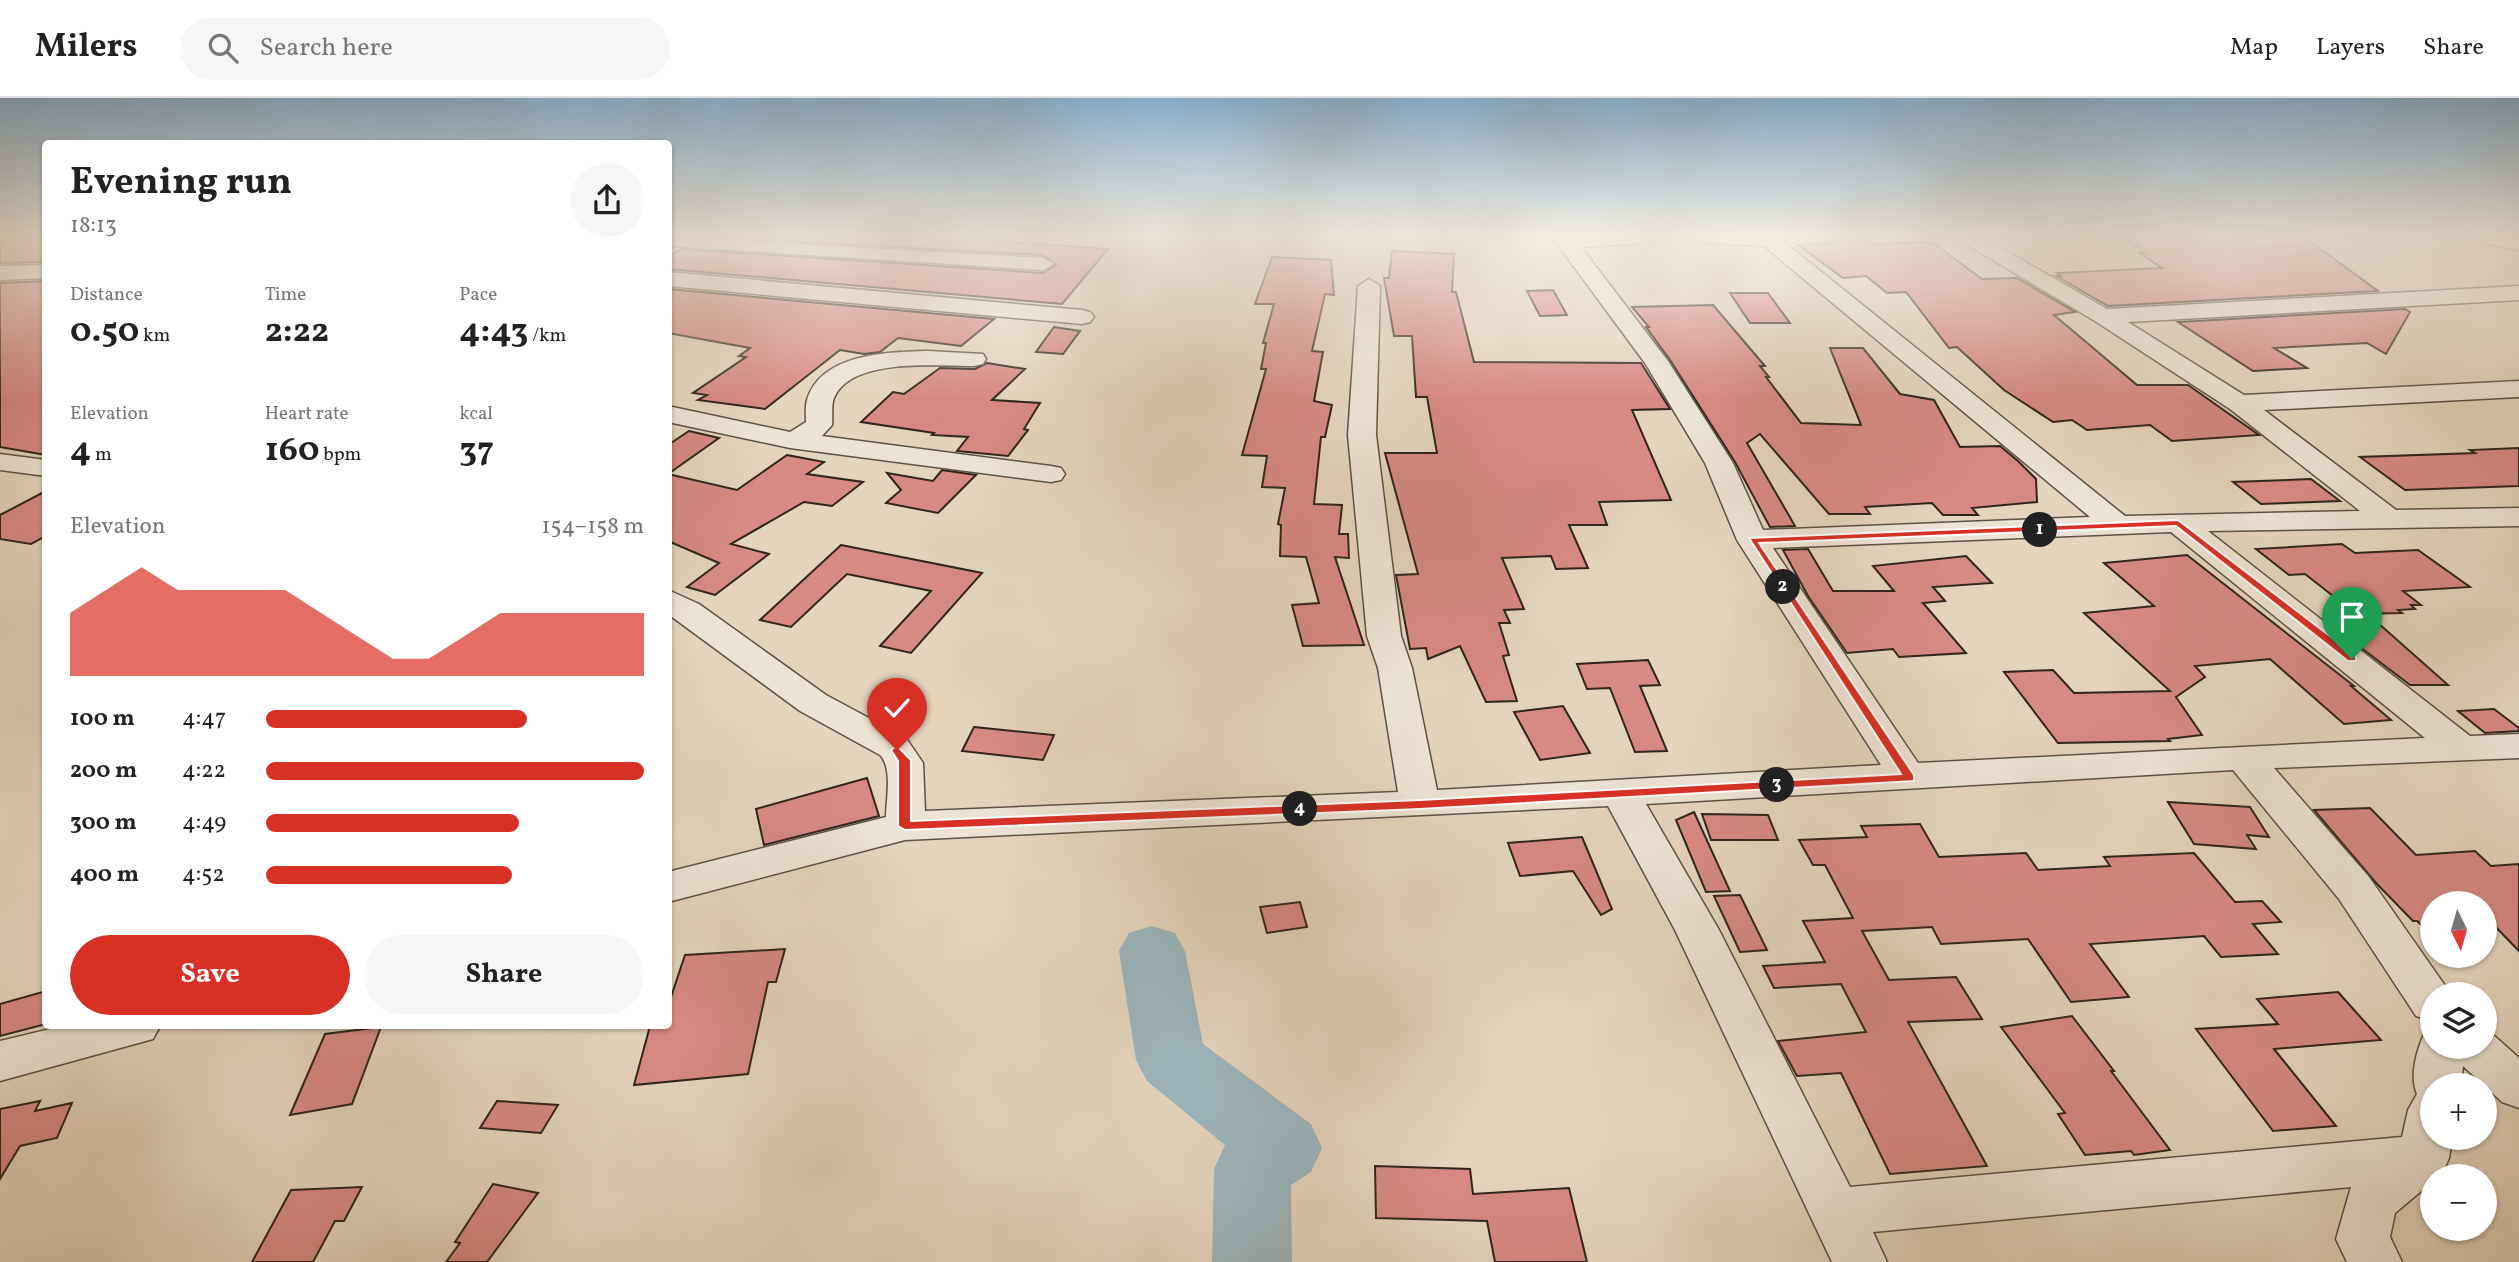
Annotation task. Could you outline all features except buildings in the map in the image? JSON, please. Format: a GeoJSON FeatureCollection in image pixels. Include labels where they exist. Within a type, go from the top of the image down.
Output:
{"type":"FeatureCollection","features":[{"type":"Feature","properties":{"kind":"street"},"geometry":{"type":"LineString","coordinates":[[802,291],[1082,317]]}},
{"type":"Feature","properties":{"kind":"street"},"geometry":{"type":"LineString","coordinates":[[1369,291],[1362,435],[1384,636],[1395,668],[1420,804]]}},
{"type":"Feature","properties":{"kind":"street"},"geometry":{"type":"LineString","coordinates":[[1602,291],[1670,384],[1719,463],[1752,540],[1909,778]]}},
{"type":"Feature","properties":{"kind":"street"},"geometry":{"type":"LineString","coordinates":[[1833,291],[2120,527]]}},
{"type":"Feature","properties":{"kind":"street"},"geometry":{"type":"LineString","coordinates":[[2063,291],[2239,403],[2390,520]]}},
{"type":"Feature","properties":{"kind":"street"},"geometry":{"type":"LineString","coordinates":[[2103,316],[2519,293]]}},
{"type":"Feature","properties":{"kind":"street"},"geometry":{"type":"LineString","coordinates":[[790,440],[805,436],[819,425],[819,396],[827,385],[860,366],[895,359],[974,359]]}},
{"type":"Feature","properties":{"kind":"street"},"geometry":{"type":"LineString","coordinates":[[2239,403],[2519,389]]}},
{"type":"Feature","properties":{"kind":"street"},"geometry":{"type":"LineString","coordinates":[[672,415],[790,440],[1051,474]]}},
{"type":"Feature","properties":{"kind":"street"},"geometry":{"type":"LineString","coordinates":[[0,462],[42,467]]}},
{"type":"Feature","properties":{"kind":"street"},"geometry":{"type":"LineString","coordinates":[[1752,540],[2178,523],[2519,517]]}},
{"type":"Feature","properties":{"kind":"street"},"geometry":{"type":"LineString","coordinates":[[2178,523],[2463,749]]}},
{"type":"Feature","properties":{"kind":"street"},"geometry":{"type":"LineString","coordinates":[[672,602],[697,618],[814,706],[897,750],[905,760],[905,826]]}},
{"type":"Feature","properties":{"kind":"street"},"geometry":{"type":"LineString","coordinates":[[672,886],[905,826],[1420,804],[2243,757],[2519,746]]}},
{"type":"Feature","properties":{"kind":"street"},"geometry":{"type":"LineString","coordinates":[[2243,757],[2354,888],[2420,985]]}},
{"type":"Feature","properties":{"kind":"street"},"geometry":{"type":"LineString","coordinates":[[1620,793],[1697,930],[1860,1262]]}},
{"type":"Feature","properties":{"kind":"street"},"geometry":{"type":"LineString","coordinates":[[0,1061],[125,1029]]}},
{"type":"Feature","properties":{"kind":"street"},"geometry":{"type":"LineString","coordinates":[[2487,1059],[2519,1088]]}},
{"type":"Feature","properties":{"kind":"street"},"geometry":{"type":"LineString","coordinates":[[1835,1212],[2420,1135]]}},
{"type":"Feature","properties":{"kind":"street"},"geometry":{"type":"LineString","coordinates":[[2375,1262],[2363,1238],[2371,1201],[2420,1143]]}},
{"type":"Feature","properties":{"kind":"waterway"},"geometry":{"type":"LineString","coordinates":[[1152,951],[1160,1007],[1172,1060],[1284,1148],[1252,1169],[1252,1262]]}},
{"type":"Feature","properties":{"kind":"route"},"geometry":{"type":"LineString","coordinates":[[897,750],[905,760],[905,826],[1420,804],[1909,778],[1752,540],[2178,523],[2352,659]]}}]}
